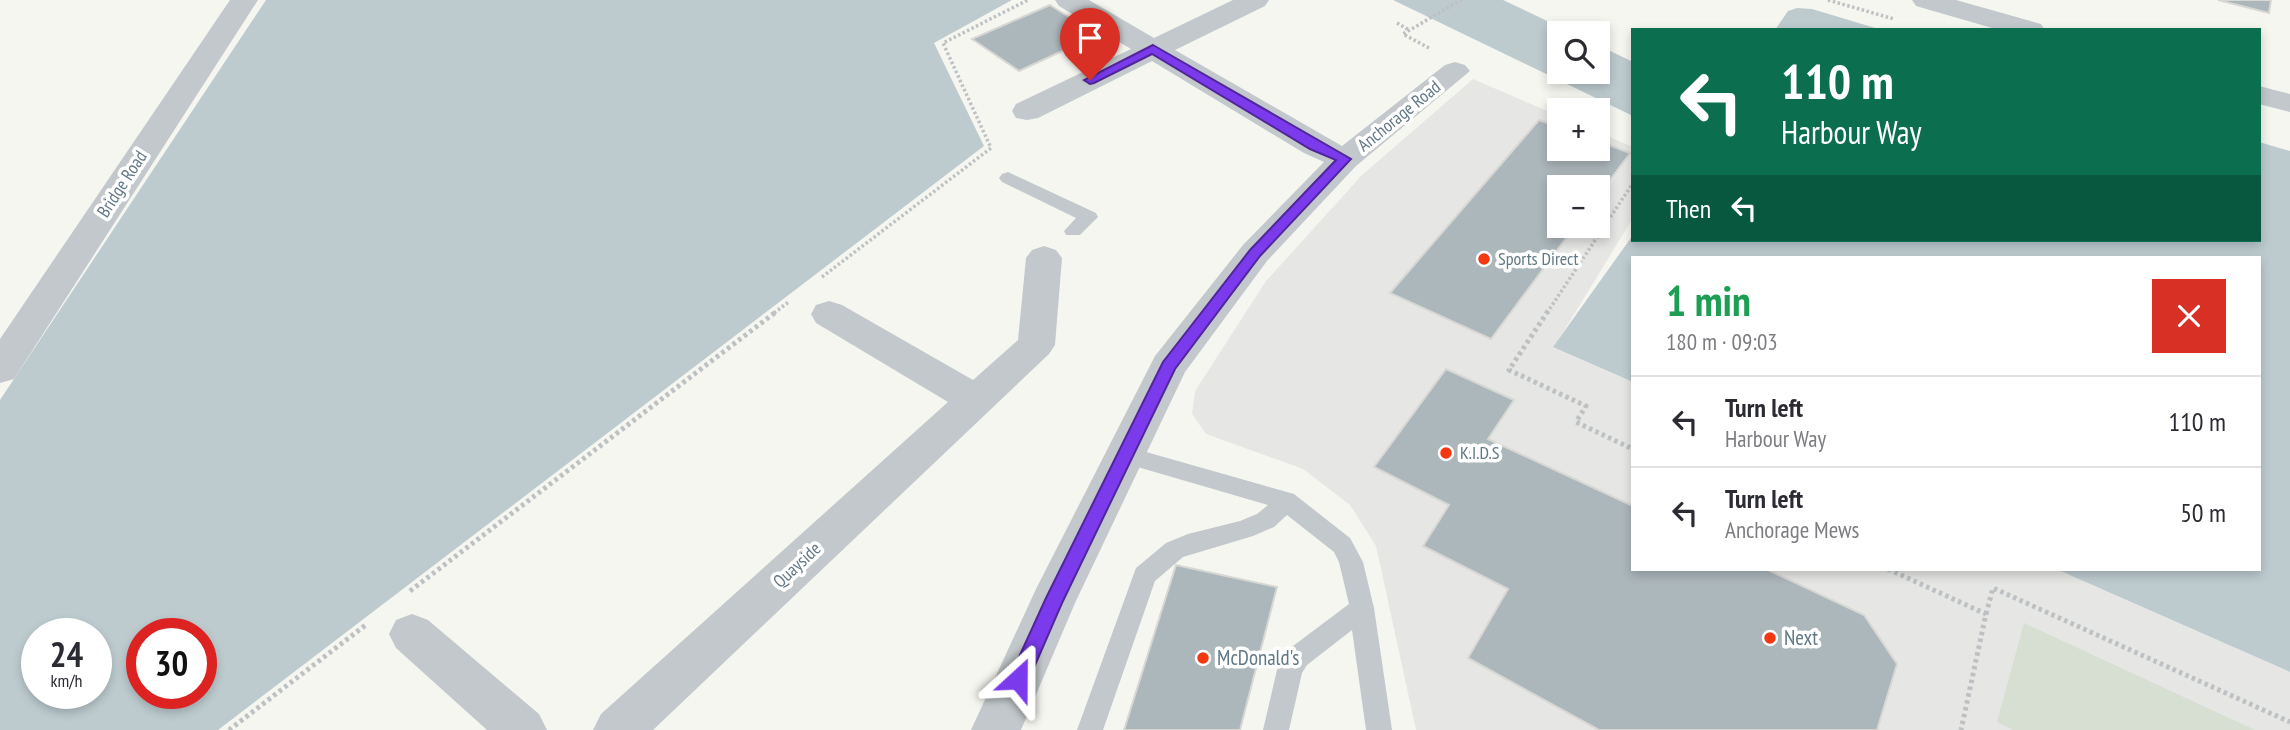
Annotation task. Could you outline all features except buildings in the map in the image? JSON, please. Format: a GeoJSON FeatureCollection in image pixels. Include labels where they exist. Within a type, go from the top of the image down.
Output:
{"type":"FeatureCollection","features":[{"type":"Feature","properties":{"kind":"street","name":"Bridge Road"},"geometry":{"type":"LineString","coordinates":[[0,369],[244,0]]}},
{"type":"Feature","properties":{"kind":"street"},"geometry":{"type":"LineString","coordinates":[[1069,0],[1315,146],[1345,159]]}},
{"type":"Feature","properties":{"kind":"street"},"geometry":{"type":"LineString","coordinates":[[1027,111],[1255,0]]}},
{"type":"Feature","properties":{"kind":"street"},"geometry":{"type":"LineString","coordinates":[[1926,0],[2024,28]]}},
{"type":"Feature","properties":{"kind":"street","name":"Anchorage Road"},"geometry":{"type":"LineString","coordinates":[[996,730],[1052,603],[1169,366],[1255,253],[1345,159],[1455,71]]}},
{"type":"Feature","properties":{"kind":"street"},"geometry":{"type":"LineString","coordinates":[[2261,96],[2290,103]]}},
{"type":"Feature","properties":{"kind":"street","name":"Quayside"},"geometry":{"type":"LineString","coordinates":[[618,730],[1036,345],[1059,245]]}},
{"type":"Feature","properties":{"kind":"street"},"geometry":{"type":"LineString","coordinates":[[822,297],[975,400]]}},
{"type":"Feature","properties":{"kind":"street"},"geometry":{"type":"LineString","coordinates":[[394,618],[522,730]]}},
{"type":"Feature","properties":{"kind":"lane"},"geometry":{"type":"LineString","coordinates":[[1008,178],[1089,218],[1059,245]]}},
{"type":"Feature","properties":{"kind":"lane"},"geometry":{"type":"LineString","coordinates":[[1125,455],[1286,501],[1342,545],[1351,562],[1362,608],[1381,729]]}},
{"type":"Feature","properties":{"kind":"lane"},"geometry":{"type":"LineString","coordinates":[[1090,730],[1146,575],[1161,558],[1185,543],[1239,532],[1265,521],[1286,501]]}},
{"type":"Feature","properties":{"kind":"lane"},"geometry":{"type":"LineString","coordinates":[[1276,730],[1290,670],[1298,657],[1362,608]]}},
{"type":"Feature","properties":{"kind":"path"},"geometry":{"type":"LineString","coordinates":[[822,297],[991,148],[943,43],[1028,0]]}},
{"type":"Feature","properties":{"kind":"path"},"geometry":{"type":"LineString","coordinates":[[1455,71],[1442,55],[1403,34],[1461,0]]}},
{"type":"Feature","properties":{"kind":"path"},"geometry":{"type":"LineString","coordinates":[[1828,0],[1906,22]]}},
{"type":"Feature","properties":{"kind":"path"},"geometry":{"type":"LineString","coordinates":[[1397,23],[1409,30]]}},
{"type":"Feature","properties":{"kind":"path"},"geometry":{"type":"LineString","coordinates":[[1631,186],[1509,370],[1586,406],[1576,422],[1631,448]]}},
{"type":"Feature","properties":{"kind":"path"},"geometry":{"type":"LineString","coordinates":[[229,730],[394,618],[794,297]]}},
{"type":"Feature","properties":{"kind":"path"},"geometry":{"type":"LineString","coordinates":[[1892,571],[1986,614]]}},
{"type":"Feature","properties":{"kind":"path"},"geometry":{"type":"LineString","coordinates":[[1961,730],[1993,588],[2290,722]]}},
{"type":"Feature","properties":{"kind":"shaded area"},"geometry":{"type":"Polygon","coordinates":[[[266,0],[1012,0],[934,43],[984,146],[218,730],[0,730],[0,400],[266,0]]]}},
{"type":"Feature","properties":{"kind":"shaded area"},"geometry":{"type":"Polygon","coordinates":[[[1393,0],[1503,0],[1548,21],[1547,74],[1393,0]]]}},
{"type":"Feature","properties":{"kind":"shaded area"},"geometry":{"type":"Polygon","coordinates":[[[1797,8],[1812,9],[1875,28],[1776,28],[1788,11],[1797,8]]]}},
{"type":"Feature","properties":{"kind":"shaded area"},"geometry":{"type":"Polygon","coordinates":[[[1610,51],[1631,61],[1631,115],[1610,105],[1610,98],[1596,98],[1567,84],[1610,84],[1610,51]]]}},
{"type":"Feature","properties":{"kind":"shaded area"},"geometry":{"type":"Polygon","coordinates":[[[1473,79],[1547,111],[1547,161],[1610,161],[1610,137],[1631,146],[1631,221],[1554,347],[1631,381],[1631,571],[2061,571],[2290,672],[2290,730],[1416,730],[1376,546],[1350,505],[1303,469],[1206,434],[1192,414],[1195,391],[1266,281],[1362,175],[1473,79]]]}},
{"type":"Feature","properties":{"kind":"shaded area"},"geometry":{"type":"Polygon","coordinates":[[[2261,143],[2290,151],[2290,672],[2061,571],[2261,571],[2261,256],[1631,256],[1631,381],[1553,347],[1631,238],[1631,242],[2261,242],[2261,143]]]}},
{"type":"Feature","properties":{"kind":"shaded area"},"geometry":{"type":"Polygon","coordinates":[[[2024,623],[2255,730],[2013,730],[1997,722],[2024,623]]]}},
{"type":"Feature","properties":{"kind":"place","name":"Sports Direct"},"geometry":{"type":"Point","coordinates":[1484,259]}},
{"type":"Feature","properties":{"kind":"place","name":"K.I.D.S"},"geometry":{"type":"Point","coordinates":[1446,453]}},
{"type":"Feature","properties":{"kind":"place","name":"Next"},"geometry":{"type":"Point","coordinates":[1770,638]}},
{"type":"Feature","properties":{"kind":"place","name":"McDonald's"},"geometry":{"type":"Point","coordinates":[1203,658]}},
{"type":"Feature","properties":{"kind":"route"},"geometry":{"type":"LineString","coordinates":[[1018,679],[1052,603],[1169,366],[1255,253],[1345,159],[1315,146],[1153,49],[1090,80]]}}]}
